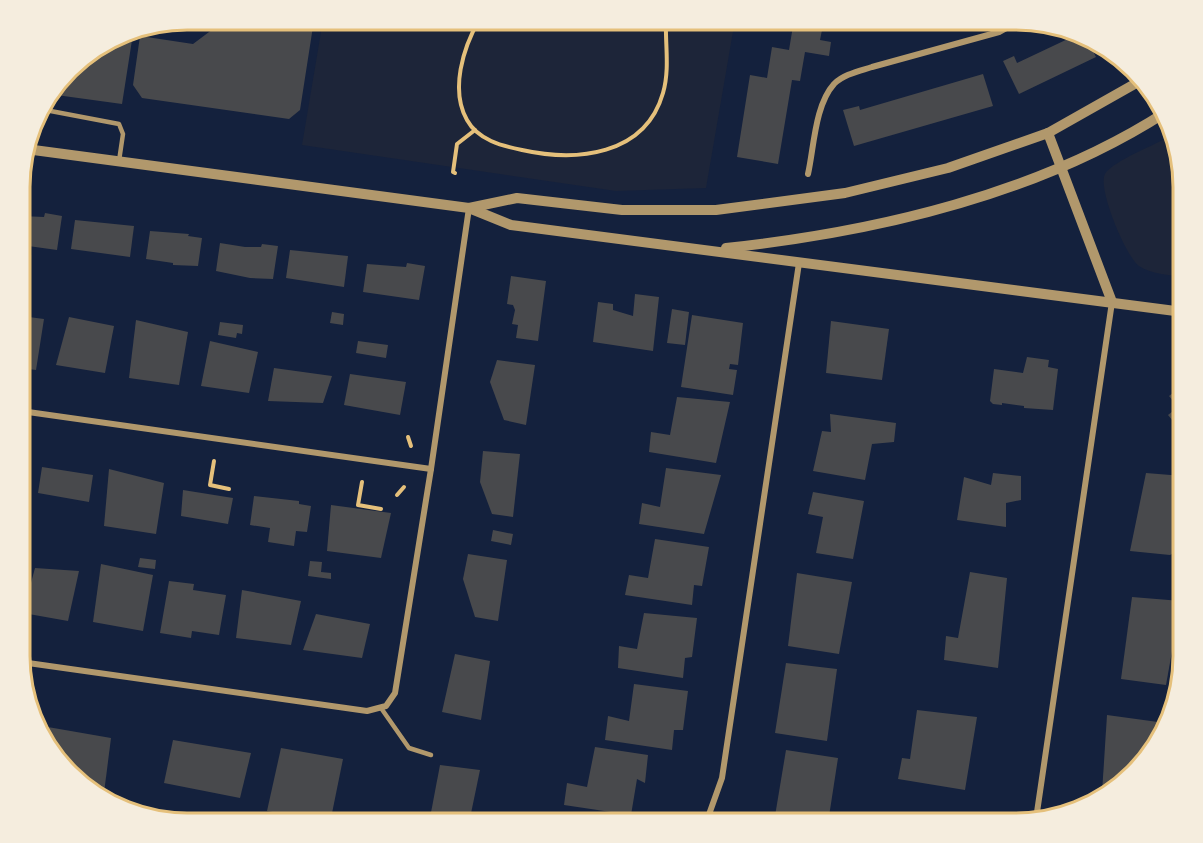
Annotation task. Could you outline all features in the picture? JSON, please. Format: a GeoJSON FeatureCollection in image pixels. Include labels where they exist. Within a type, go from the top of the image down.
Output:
{"type":"FeatureCollection","features":[{"type":"Feature","properties":{"kind":"street"},"geometry":{"type":"LineString","coordinates":[[808,174],[823,103],[836,82],[872,67],[1003,30]]}},
{"type":"Feature","properties":{"kind":"street"},"geometry":{"type":"LineString","coordinates":[[469,208],[517,198],[622,210],[755,207],[845,193],[948,168],[1048,133],[1135,84]]}},
{"type":"Feature","properties":{"kind":"street"},"geometry":{"type":"LineString","coordinates":[[711,250],[837,232],[920,213],[1061,169],[1157,118]]}},
{"type":"Feature","properties":{"kind":"street"},"geometry":{"type":"LineString","coordinates":[[1037,811],[1112,302],[1048,133]]}},
{"type":"Feature","properties":{"kind":"street"},"geometry":{"type":"LineString","coordinates":[[34,150],[469,208],[512,225],[1173,311]]}},
{"type":"Feature","properties":{"kind":"street"},"geometry":{"type":"LineString","coordinates":[[30,663],[368,711],[381,708],[389,703],[395,693],[431,470],[469,208]]}},
{"type":"Feature","properties":{"kind":"street"},"geometry":{"type":"LineString","coordinates":[[710,813],[722,778],[799,263]]}},
{"type":"Feature","properties":{"kind":"street"},"geometry":{"type":"LineString","coordinates":[[30,412],[431,470]]}},
{"type":"Feature","properties":{"kind":"lane"},"geometry":{"type":"LineString","coordinates":[[50,111],[119,124],[123,134],[119,161]]}},
{"type":"Feature","properties":{"kind":"lane"},"geometry":{"type":"LineString","coordinates":[[381,708],[409,748],[431,755]]}},
{"type":"Feature","properties":{"kind":"path"},"geometry":{"type":"LineString","coordinates":[[474,30],[464,52],[460,80],[462,105],[467,120],[475,130],[495,143],[563,157],[600,153],[626,142],[650,119],[663,93],[666,76],[666,30]]}},
{"type":"Feature","properties":{"kind":"path"},"geometry":{"type":"LineString","coordinates":[[455,173],[453,172],[457,144],[475,130]]}},
{"type":"Feature","properties":{"kind":"path"},"geometry":{"type":"LineString","coordinates":[[408,437],[411,446]]}},
{"type":"Feature","properties":{"kind":"path"},"geometry":{"type":"LineString","coordinates":[[214,461],[210,485],[229,489]]}},
{"type":"Feature","properties":{"kind":"path"},"geometry":{"type":"LineString","coordinates":[[362,482],[358,505],[381,509]]}},
{"type":"Feature","properties":{"kind":"path"},"geometry":{"type":"LineString","coordinates":[[397,495],[404,487]]}},
{"type":"Feature","properties":{"kind":"shaded area"},"geometry":{"type":"Polygon","coordinates":[[[321,30],[733,30],[706,188],[616,191],[302,145],[321,30]]]}},
{"type":"Feature","properties":{"kind":"shaded area"},"geometry":{"type":"Polygon","coordinates":[[[1166,138],[1173,176],[1173,276],[1149,271],[1133,260],[1120,237],[1109,207],[1105,193],[1105,174],[1117,163],[1166,138]]]}},
{"type":"Feature","properties":{"kind":"building"},"geometry":{"type":"Polygon","coordinates":[[[212,30],[312,30],[300,110],[289,119],[142,98],[133,85],[140,37],[193,44],[212,30]]]}},
{"type":"Feature","properties":{"kind":"building"},"geometry":{"type":"Polygon","coordinates":[[[792,30],[822,30],[820,40],[831,42],[829,56],[805,52],[800,81],[792,80],[778,164],[737,157],[750,75],[767,78],[772,47],[789,50],[792,30]]]}},
{"type":"Feature","properties":{"kind":"building"},"geometry":{"type":"Polygon","coordinates":[[[1068,39],[1092,50],[1096,57],[1019,94],[1003,61],[1014,56],[1017,63],[1068,39]]]}},
{"type":"Feature","properties":{"kind":"building"},"geometry":{"type":"Polygon","coordinates":[[[132,40],[122,104],[59,95],[83,69],[100,56],[132,40]]]}},
{"type":"Feature","properties":{"kind":"building"},"geometry":{"type":"Polygon","coordinates":[[[983,74],[993,106],[854,146],[843,110],[859,106],[860,110],[983,74]]]}},
{"type":"Feature","properties":{"kind":"building"},"geometry":{"type":"Polygon","coordinates":[[[45,213],[62,216],[57,250],[30,246],[30,216],[44,217],[45,213]]]}},
{"type":"Feature","properties":{"kind":"building"},"geometry":{"type":"Polygon","coordinates":[[[75,220],[134,226],[130,257],[71,249],[75,220]]]}},
{"type":"Feature","properties":{"kind":"building"},"geometry":{"type":"Polygon","coordinates":[[[150,231],[189,234],[188,236],[202,238],[198,266],[173,265],[173,263],[146,259],[150,231]]]}},
{"type":"Feature","properties":{"kind":"building"},"geometry":{"type":"Polygon","coordinates":[[[220,243],[245,247],[261,247],[262,244],[278,246],[273,279],[250,278],[216,271],[220,243]]]}},
{"type":"Feature","properties":{"kind":"building"},"geometry":{"type":"Polygon","coordinates":[[[290,250],[348,256],[344,287],[286,278],[290,250]]]}},
{"type":"Feature","properties":{"kind":"building"},"geometry":{"type":"Polygon","coordinates":[[[407,263],[425,266],[419,300],[363,292],[367,264],[406,267],[407,263]]]}},
{"type":"Feature","properties":{"kind":"building"},"geometry":{"type":"Polygon","coordinates":[[[511,276],[546,281],[538,341],[516,338],[518,325],[512,324],[515,310],[513,305],[507,304],[511,276]]]}},
{"type":"Feature","properties":{"kind":"building"},"geometry":{"type":"Polygon","coordinates":[[[635,294],[659,297],[653,351],[593,342],[598,302],[613,304],[613,310],[633,316],[635,294]]]}},
{"type":"Feature","properties":{"kind":"building"},"geometry":{"type":"Polygon","coordinates":[[[672,309],[689,312],[685,345],[667,343],[672,309]]]}},
{"type":"Feature","properties":{"kind":"building"},"geometry":{"type":"Polygon","coordinates":[[[332,312],[344,314],[343,325],[330,323],[332,312]]]}},
{"type":"Feature","properties":{"kind":"building"},"geometry":{"type":"Polygon","coordinates":[[[692,315],[743,323],[738,365],[730,364],[729,369],[737,370],[733,395],[681,387],[692,315]]]}},
{"type":"Feature","properties":{"kind":"building"},"geometry":{"type":"Polygon","coordinates":[[[30,317],[44,319],[36,370],[30,369],[30,317]]]}},
{"type":"Feature","properties":{"kind":"building"},"geometry":{"type":"Polygon","coordinates":[[[69,317],[114,326],[105,373],[56,365],[69,317]]]}},
{"type":"Feature","properties":{"kind":"building"},"geometry":{"type":"Polygon","coordinates":[[[136,320],[188,332],[179,385],[129,378],[136,320]]]}},
{"type":"Feature","properties":{"kind":"building"},"geometry":{"type":"Polygon","coordinates":[[[831,321],[889,329],[882,380],[826,373],[831,321]]]}},
{"type":"Feature","properties":{"kind":"building"},"geometry":{"type":"Polygon","coordinates":[[[220,322],[243,325],[242,334],[237,333],[236,338],[218,335],[220,322]]]}},
{"type":"Feature","properties":{"kind":"building"},"geometry":{"type":"Polygon","coordinates":[[[210,341],[258,352],[249,393],[201,386],[210,341]]]}},
{"type":"Feature","properties":{"kind":"building"},"geometry":{"type":"Polygon","coordinates":[[[358,341],[388,345],[386,358],[356,353],[358,341]]]}},
{"type":"Feature","properties":{"kind":"building"},"geometry":{"type":"Polygon","coordinates":[[[1027,357],[1049,360],[1048,367],[1058,369],[1053,410],[1024,408],[1024,406],[1002,403],[1002,405],[993,404],[990,401],[994,369],[1023,373],[1027,357]]]}},
{"type":"Feature","properties":{"kind":"building"},"geometry":{"type":"Polygon","coordinates":[[[497,360],[535,365],[526,425],[504,420],[490,382],[497,360]]]}},
{"type":"Feature","properties":{"kind":"building"},"geometry":{"type":"Polygon","coordinates":[[[274,368],[332,376],[323,403],[268,401],[274,368]]]}},
{"type":"Feature","properties":{"kind":"building"},"geometry":{"type":"Polygon","coordinates":[[[350,374],[406,382],[400,415],[344,405],[350,374]]]}},
{"type":"Feature","properties":{"kind":"building"},"geometry":{"type":"Polygon","coordinates":[[[677,397],[730,402],[716,463],[649,452],[651,432],[670,435],[677,397]]]}},
{"type":"Feature","properties":{"kind":"building"},"geometry":{"type":"Polygon","coordinates":[[[1173,411],[1173,421],[1168,415],[1173,411]]]}},
{"type":"Feature","properties":{"kind":"building"},"geometry":{"type":"Polygon","coordinates":[[[830,414],[896,423],[894,442],[872,444],[865,480],[813,471],[822,431],[831,432],[830,414]]]}},
{"type":"Feature","properties":{"kind":"building"},"geometry":{"type":"Polygon","coordinates":[[[483,451],[520,454],[513,517],[492,514],[480,482],[483,451]]]}},
{"type":"Feature","properties":{"kind":"building"},"geometry":{"type":"Polygon","coordinates":[[[42,467],[93,475],[89,502],[38,493],[42,467]]]}},
{"type":"Feature","properties":{"kind":"building"},"geometry":{"type":"Polygon","coordinates":[[[666,468],[721,475],[704,534],[639,524],[642,503],[660,507],[666,468]]]}},
{"type":"Feature","properties":{"kind":"building"},"geometry":{"type":"Polygon","coordinates":[[[109,469],[164,483],[156,534],[104,526],[109,469]]]}},
{"type":"Feature","properties":{"kind":"building"},"geometry":{"type":"Polygon","coordinates":[[[993,473],[1021,476],[1021,500],[1006,503],[1006,527],[957,520],[964,477],[991,485],[993,473]]]}},
{"type":"Feature","properties":{"kind":"building"},"geometry":{"type":"Polygon","coordinates":[[[1146,473],[1173,475],[1173,553],[1130,551],[1146,473]]]}},
{"type":"Feature","properties":{"kind":"building"},"geometry":{"type":"Polygon","coordinates":[[[183,490],[233,498],[228,524],[181,516],[183,490]]]}},
{"type":"Feature","properties":{"kind":"building"},"geometry":{"type":"Polygon","coordinates":[[[813,492],[864,501],[853,559],[816,553],[823,517],[808,514],[813,492]]]}},
{"type":"Feature","properties":{"kind":"building"},"geometry":{"type":"Polygon","coordinates":[[[254,496],[299,501],[299,504],[311,506],[307,532],[296,531],[294,546],[268,542],[270,528],[250,525],[254,496]]]}},
{"type":"Feature","properties":{"kind":"building"},"geometry":{"type":"Polygon","coordinates":[[[331,505],[391,513],[381,558],[327,551],[331,505]]]}},
{"type":"Feature","properties":{"kind":"building"},"geometry":{"type":"Polygon","coordinates":[[[493,530],[513,534],[511,545],[491,541],[493,530]]]}},
{"type":"Feature","properties":{"kind":"building"},"geometry":{"type":"Polygon","coordinates":[[[655,539],[709,547],[702,586],[694,585],[692,605],[625,595],[629,575],[648,578],[655,539]]]}},
{"type":"Feature","properties":{"kind":"building"},"geometry":{"type":"Polygon","coordinates":[[[468,554],[507,560],[498,621],[475,617],[463,579],[468,554]]]}},
{"type":"Feature","properties":{"kind":"building"},"geometry":{"type":"Polygon","coordinates":[[[140,558],[156,560],[155,569],[138,567],[140,558]]]}},
{"type":"Feature","properties":{"kind":"building"},"geometry":{"type":"Polygon","coordinates":[[[310,561],[322,562],[321,572],[331,573],[331,579],[308,576],[310,561]]]}},
{"type":"Feature","properties":{"kind":"building"},"geometry":{"type":"Polygon","coordinates":[[[101,564],[153,575],[143,631],[93,622],[101,564]]]}},
{"type":"Feature","properties":{"kind":"building"},"geometry":{"type":"Polygon","coordinates":[[[35,568],[79,571],[68,621],[30,614],[30,587],[35,568]]]}},
{"type":"Feature","properties":{"kind":"building"},"geometry":{"type":"Polygon","coordinates":[[[970,572],[1007,578],[998,668],[944,660],[946,636],[958,638],[970,572]]]}},
{"type":"Feature","properties":{"kind":"building"},"geometry":{"type":"Polygon","coordinates":[[[797,573],[852,582],[839,654],[788,646],[797,573]]]}},
{"type":"Feature","properties":{"kind":"building"},"geometry":{"type":"Polygon","coordinates":[[[169,581],[194,584],[193,590],[226,595],[219,635],[192,631],[191,638],[160,633],[169,581]]]}},
{"type":"Feature","properties":{"kind":"building"},"geometry":{"type":"Polygon","coordinates":[[[242,590],[301,601],[291,645],[236,638],[242,590]]]}},
{"type":"Feature","properties":{"kind":"building"},"geometry":{"type":"Polygon","coordinates":[[[1132,597],[1173,600],[1173,646],[1166,685],[1121,679],[1132,597]]]}},
{"type":"Feature","properties":{"kind":"building"},"geometry":{"type":"Polygon","coordinates":[[[644,613],[697,618],[692,657],[685,658],[683,678],[618,668],[619,646],[637,649],[644,613]]]}},
{"type":"Feature","properties":{"kind":"building"},"geometry":{"type":"Polygon","coordinates":[[[316,614],[370,624],[362,658],[303,650],[316,614]]]}},
{"type":"Feature","properties":{"kind":"building"},"geometry":{"type":"Polygon","coordinates":[[[455,654],[490,661],[481,720],[442,712],[455,654]]]}},
{"type":"Feature","properties":{"kind":"building"},"geometry":{"type":"Polygon","coordinates":[[[786,663],[837,669],[827,741],[775,733],[786,663]]]}},
{"type":"Feature","properties":{"kind":"building"},"geometry":{"type":"Polygon","coordinates":[[[634,684],[688,691],[683,730],[674,730],[672,750],[605,740],[608,716],[629,721],[634,684]]]}},
{"type":"Feature","properties":{"kind":"building"},"geometry":{"type":"Polygon","coordinates":[[[917,710],[977,717],[965,790],[898,779],[902,758],[910,759],[917,710]]]}},
{"type":"Feature","properties":{"kind":"building"},"geometry":{"type":"Polygon","coordinates":[[[1107,715],[1158,722],[1141,752],[1120,774],[1102,787],[1107,715]]]}},
{"type":"Feature","properties":{"kind":"building"},"geometry":{"type":"Polygon","coordinates":[[[47,727],[111,738],[104,790],[91,781],[69,760],[47,727]]]}},
{"type":"Feature","properties":{"kind":"building"},"geometry":{"type":"Polygon","coordinates":[[[173,740],[251,753],[240,798],[164,783],[173,740]]]}},
{"type":"Feature","properties":{"kind":"building"},"geometry":{"type":"Polygon","coordinates":[[[595,747],[648,755],[645,783],[637,779],[631,813],[564,805],[567,783],[587,787],[595,747]]]}},
{"type":"Feature","properties":{"kind":"building"},"geometry":{"type":"Polygon","coordinates":[[[281,748],[343,759],[332,813],[267,811],[281,748]]]}},
{"type":"Feature","properties":{"kind":"building"},"geometry":{"type":"Polygon","coordinates":[[[786,750],[838,758],[830,813],[776,813],[786,750]]]}},
{"type":"Feature","properties":{"kind":"building"},"geometry":{"type":"Polygon","coordinates":[[[440,765],[480,770],[471,813],[431,813],[440,765]]]}}]}
